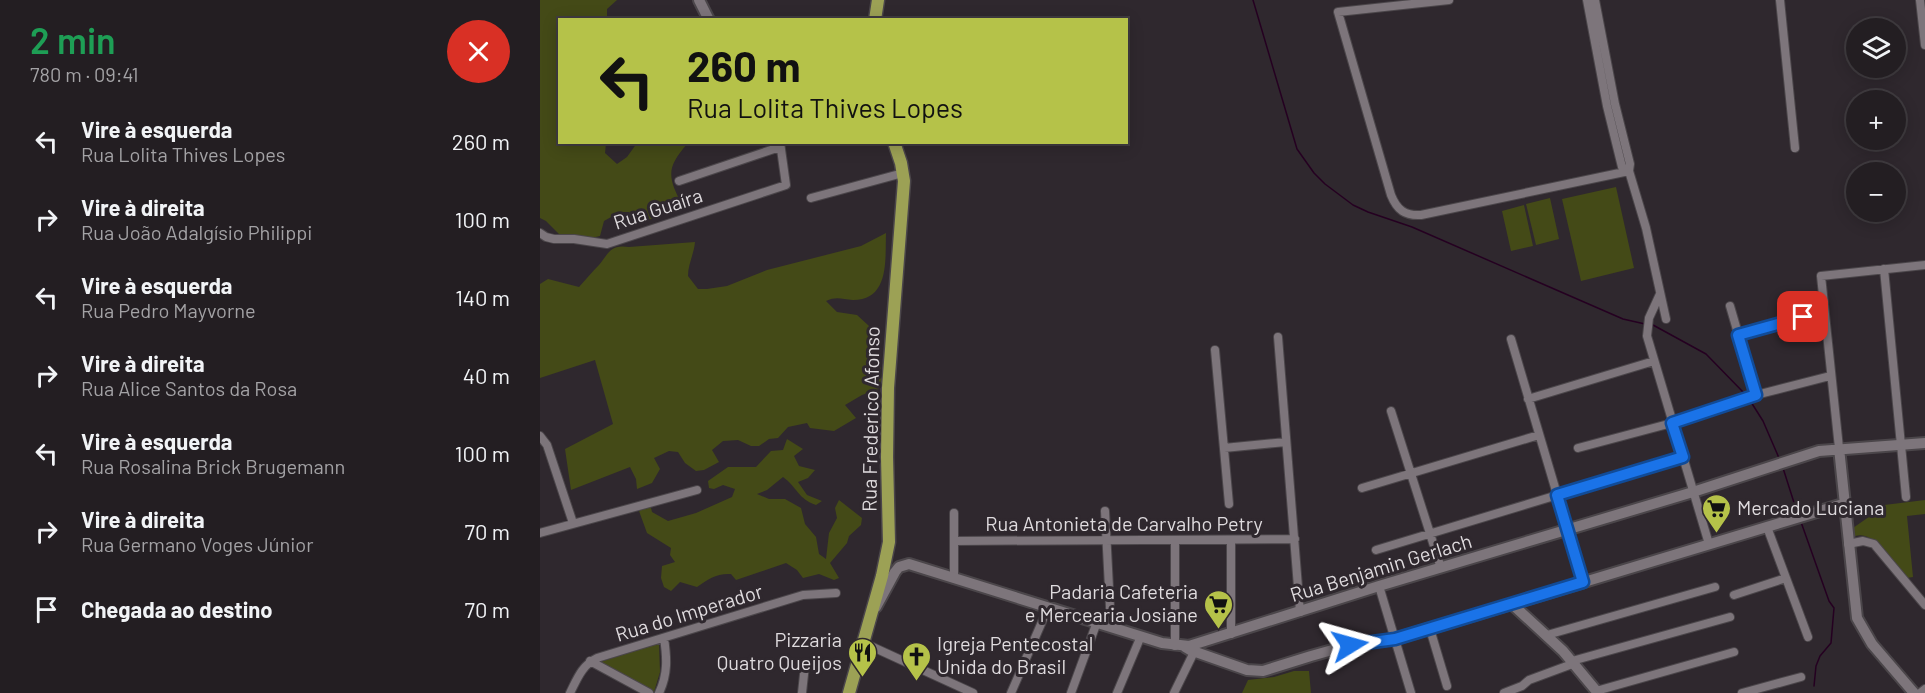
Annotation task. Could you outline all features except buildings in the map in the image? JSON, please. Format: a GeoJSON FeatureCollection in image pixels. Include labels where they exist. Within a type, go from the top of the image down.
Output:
{"type":"FeatureCollection","features":[{"type":"Feature","properties":{"kind":"main road"},"geometry":{"type":"LineString","coordinates":[[699,0],[708,18]]}},
{"type":"Feature","properties":{"kind":"main road"},"geometry":{"type":"LineString","coordinates":[[876,18],[878,0]]}},
{"type":"Feature","properties":{"kind":"main road","name":"Rua Frederico Afonso"},"geometry":{"type":"LineString","coordinates":[[849,693],[885,567],[889,542],[888,398],[903,173],[895,144]]}},
{"type":"Feature","properties":{"kind":"main road","name":"Rua Benjamin Gerlach"},"geometry":{"type":"LineString","coordinates":[[1187,647],[1379,586],[1693,492],[1819,451],[1925,443]]}},
{"type":"Feature","properties":{"kind":"main road"},"geometry":{"type":"LineString","coordinates":[[1839,448],[1855,609],[1860,626],[1872,644],[1914,693]]}},
{"type":"Feature","properties":{"kind":"main road"},"geometry":{"type":"LineString","coordinates":[[873,609],[895,572],[904,564],[954,577],[1141,636],[1187,647],[1247,670],[1263,671],[1342,648],[1395,639],[1843,504]]}},
{"type":"Feature","properties":{"kind":"main road"},"geometry":{"type":"LineString","coordinates":[[1512,604],[1574,662],[1597,692]]}},
{"type":"Feature","properties":{"kind":"street"},"geometry":{"type":"LineString","coordinates":[[1449,0],[1338,12],[1395,205],[1403,213],[1412,216],[1421,215],[1629,171]]}},
{"type":"Feature","properties":{"kind":"street"},"geometry":{"type":"LineString","coordinates":[[1587,0],[1611,105],[1630,164],[1629,171],[1646,228],[1666,319]]}},
{"type":"Feature","properties":{"kind":"street"},"geometry":{"type":"LineString","coordinates":[[1595,0],[1611,105]]}},
{"type":"Feature","properties":{"kind":"street"},"geometry":{"type":"LineString","coordinates":[[1780,0],[1795,148]]}},
{"type":"Feature","properties":{"kind":"street"},"geometry":{"type":"LineString","coordinates":[[1920,0],[1925,45]]}},
{"type":"Feature","properties":{"kind":"street"},"geometry":{"type":"LineString","coordinates":[[679,181],[780,145]]}},
{"type":"Feature","properties":{"kind":"street","name":"Rua Guaíra"},"geometry":{"type":"LineString","coordinates":[[540,233],[554,239],[574,239],[607,244],[786,185],[780,145]]}},
{"type":"Feature","properties":{"kind":"street"},"geometry":{"type":"LineString","coordinates":[[811,198],[903,173]]}},
{"type":"Feature","properties":{"kind":"street"},"geometry":{"type":"LineString","coordinates":[[1839,448],[1821,276],[1925,265]]}},
{"type":"Feature","properties":{"kind":"street"},"geometry":{"type":"LineString","coordinates":[[1884,269],[1906,497]]}},
{"type":"Feature","properties":{"kind":"street"},"geometry":{"type":"LineString","coordinates":[[1660,294],[1647,326],[1654,361],[1709,544]]}},
{"type":"Feature","properties":{"kind":"street"},"geometry":{"type":"LineString","coordinates":[[1730,306],[1756,395]]}},
{"type":"Feature","properties":{"kind":"street"},"geometry":{"type":"LineString","coordinates":[[1738,335],[1824,310]]}},
{"type":"Feature","properties":{"kind":"street"},"geometry":{"type":"LineString","coordinates":[[1278,337],[1300,612]]}},
{"type":"Feature","properties":{"kind":"street"},"geometry":{"type":"LineString","coordinates":[[1512,339],[1583,582]]}},
{"type":"Feature","properties":{"kind":"street"},"geometry":{"type":"LineString","coordinates":[[1215,350],[1229,504]]}},
{"type":"Feature","properties":{"kind":"street"},"geometry":{"type":"LineString","coordinates":[[1528,399],[1654,361]]}},
{"type":"Feature","properties":{"kind":"street"},"geometry":{"type":"LineString","coordinates":[[1578,448],[1672,423],[1756,395],[1830,376]]}},
{"type":"Feature","properties":{"kind":"street"},"geometry":{"type":"LineString","coordinates":[[1391,411],[1441,568]]}},
{"type":"Feature","properties":{"kind":"street"},"geometry":{"type":"LineString","coordinates":[[1362,488],[1539,435]]}},
{"type":"Feature","properties":{"kind":"street"},"geometry":{"type":"LineString","coordinates":[[540,436],[547,445],[573,523]]}},
{"type":"Feature","properties":{"kind":"street"},"geometry":{"type":"LineString","coordinates":[[1224,448],[1286,442]]}},
{"type":"Feature","properties":{"kind":"street"},"geometry":{"type":"LineString","coordinates":[[1376,550],[1683,457]]}},
{"type":"Feature","properties":{"kind":"street"},"geometry":{"type":"LineString","coordinates":[[540,533],[697,490]]}},
{"type":"Feature","properties":{"kind":"street"},"geometry":{"type":"LineString","coordinates":[[1105,510],[1111,626]]}},
{"type":"Feature","properties":{"kind":"street"},"geometry":{"type":"LineString","coordinates":[[954,513],[954,577]]}},
{"type":"Feature","properties":{"kind":"street"},"geometry":{"type":"LineString","coordinates":[[1767,527],[1809,637]]}},
{"type":"Feature","properties":{"kind":"street","name":"Rua Antonieta de Carvalho Petry"},"geometry":{"type":"LineString","coordinates":[[954,541],[1295,539]]}},
{"type":"Feature","properties":{"kind":"street"},"geometry":{"type":"LineString","coordinates":[[1174,540],[1187,647],[1174,693]]}},
{"type":"Feature","properties":{"kind":"street"},"geometry":{"type":"LineString","coordinates":[[1231,540],[1231,634]]}},
{"type":"Feature","properties":{"kind":"street"},"geometry":{"type":"LineString","coordinates":[[1848,543],[1863,541],[1874,544],[1925,605]]}},
{"type":"Feature","properties":{"kind":"street"},"geometry":{"type":"LineString","coordinates":[[1734,595],[1786,578]]}},
{"type":"Feature","properties":{"kind":"street"},"geometry":{"type":"LineString","coordinates":[[1379,586],[1411,693]]}},
{"type":"Feature","properties":{"kind":"street"},"geometry":{"type":"LineString","coordinates":[[1547,635],[1715,587]]}},
{"type":"Feature","properties":{"kind":"street","name":"Rua do Imperador"},"geometry":{"type":"LineString","coordinates":[[590,662],[803,595],[836,592]]}},
{"type":"Feature","properties":{"kind":"street"},"geometry":{"type":"LineString","coordinates":[[1011,693],[1048,608]]}},
{"type":"Feature","properties":{"kind":"street"},"geometry":{"type":"LineString","coordinates":[[1504,693],[1574,662],[1730,617]]}},
{"type":"Feature","properties":{"kind":"street"},"geometry":{"type":"LineString","coordinates":[[1071,693],[1097,622]]}},
{"type":"Feature","properties":{"kind":"street"},"geometry":{"type":"LineString","coordinates":[[1430,628],[1447,686]]}},
{"type":"Feature","properties":{"kind":"street"},"geometry":{"type":"LineString","coordinates":[[1117,693],[1141,636]]}},
{"type":"Feature","properties":{"kind":"street"},"geometry":{"type":"LineString","coordinates":[[659,693],[668,663],[664,638]]}},
{"type":"Feature","properties":{"kind":"street"},"geometry":{"type":"LineString","coordinates":[[864,643],[973,693]]}},
{"type":"Feature","properties":{"kind":"street"},"geometry":{"type":"LineString","coordinates":[[1597,692],[1734,652]]}},
{"type":"Feature","properties":{"kind":"street"},"geometry":{"type":"LineString","coordinates":[[570,693],[582,671],[590,662],[649,693]]}},
{"type":"Feature","properties":{"kind":"street"},"geometry":{"type":"LineString","coordinates":[[802,693],[805,665]]}},
{"type":"Feature","properties":{"kind":"street"},"geometry":{"type":"LineString","coordinates":[[1742,693],[1801,677]]}},
{"type":"Feature","properties":{"kind":"street"},"geometry":{"type":"LineString","coordinates":[[1920,693],[1925,689]]}},
{"type":"Feature","properties":{"kind":"green space"},"geometry":{"type":"Polygon","coordinates":[[[540,0],[617,0],[607,9],[607,18],[558,18],[558,144],[606,144],[605,153],[617,164],[627,157],[636,144],[687,144],[675,160],[671,174],[674,188],[683,207],[633,224],[629,212],[620,212],[604,221],[600,236],[587,239],[561,236],[540,218],[540,0]]]}},
{"type":"Feature","properties":{"kind":"green space"},"geometry":{"type":"Polygon","coordinates":[[[1616,187],[1634,268],[1581,281],[1562,199],[1616,187]]]}},
{"type":"Feature","properties":{"kind":"green space"},"geometry":{"type":"Polygon","coordinates":[[[1550,198],[1559,239],[1536,245],[1526,204],[1550,198]]]}},
{"type":"Feature","properties":{"kind":"green space"},"geometry":{"type":"Polygon","coordinates":[[[1524,205],[1533,246],[1511,251],[1502,211],[1524,205]]]}},
{"type":"Feature","properties":{"kind":"green space"},"geometry":{"type":"Polygon","coordinates":[[[886,233],[883,276],[874,293],[865,298],[853,300],[836,298],[826,301],[837,312],[857,315],[869,326],[872,341],[878,351],[882,375],[879,389],[862,395],[845,405],[856,418],[834,431],[810,428],[807,423],[788,427],[778,438],[769,439],[759,446],[751,446],[738,440],[723,441],[712,450],[719,462],[704,470],[696,471],[685,463],[678,452],[669,451],[654,458],[660,469],[652,483],[637,489],[636,479],[630,467],[571,490],[565,449],[613,424],[595,360],[540,378],[540,284],[548,279],[579,287],[614,248],[695,242],[688,276],[698,289],[707,289],[727,286],[767,270],[861,246],[886,233]]]}},
{"type":"Feature","properties":{"kind":"green space"},"geometry":{"type":"Polygon","coordinates":[[[787,439],[803,449],[794,456],[799,466],[815,470],[808,478],[798,482],[807,495],[822,501],[816,505],[810,502],[783,477],[767,490],[757,494],[769,499],[785,499],[801,508],[805,524],[816,537],[819,554],[826,559],[829,533],[837,518],[835,508],[839,500],[862,518],[861,525],[849,536],[847,543],[830,563],[839,578],[834,580],[819,574],[803,578],[797,570],[786,563],[736,580],[731,574],[721,574],[697,587],[680,582],[671,591],[664,587],[661,578],[662,566],[675,562],[670,555],[671,548],[647,533],[639,511],[650,504],[652,512],[668,521],[696,513],[732,497],[735,489],[723,485],[714,489],[709,488],[708,481],[728,467],[756,467],[771,451],[783,450],[787,439]]]}},
{"type":"Feature","properties":{"kind":"green space"},"geometry":{"type":"Polygon","coordinates":[[[1925,500],[1925,514],[1907,516],[1913,577],[1907,578],[1888,554],[1871,538],[1861,535],[1850,537],[1850,530],[1876,512],[1876,506],[1925,500]]]}},
{"type":"Feature","properties":{"kind":"green space"},"geometry":{"type":"Polygon","coordinates":[[[659,643],[660,672],[654,692],[597,663],[659,643]]]}},
{"type":"Feature","properties":{"kind":"green space"},"geometry":{"type":"Polygon","coordinates":[[[1294,671],[1309,671],[1311,693],[1242,693],[1248,680],[1274,677],[1294,671]]]}},
{"type":"Feature","properties":{"kind":"waterway"},"geometry":{"type":"LineString","coordinates":[[1253,0],[1297,149],[1325,184],[1353,205],[1368,212],[1412,227],[1623,319],[1645,324]]}},
{"type":"Feature","properties":{"kind":"waterway"},"geometry":{"type":"LineString","coordinates":[[1653,325],[1706,354],[1744,393]]}},
{"type":"Feature","properties":{"kind":"waterway"},"geometry":{"type":"LineString","coordinates":[[1751,402],[1763,421],[1779,458]]}},
{"type":"Feature","properties":{"kind":"waterway"},"geometry":{"type":"LineString","coordinates":[[1783,468],[1797,512]]}},
{"type":"Feature","properties":{"kind":"waterway"},"geometry":{"type":"LineString","coordinates":[[1801,522],[1829,601],[1834,608],[1831,643],[1820,656],[1816,666],[1814,686]]}},
{"type":"Feature","properties":{"kind":"place","name":"Mercado Luciana"},"geometry":{"type":"Point","coordinates":[1716,534]}},
{"type":"Feature","properties":{"kind":"place","name":"Padaria Cafeteria e Mercearia Josiane"},"geometry":{"type":"Point","coordinates":[1219,630]}},
{"type":"Feature","properties":{"kind":"place","name":"Pizzaria Quatro Queijos"},"geometry":{"type":"Point","coordinates":[863,678]}},
{"type":"Feature","properties":{"kind":"place","name":"Igreja Pentecostal Unida do Brasil"},"geometry":{"type":"Point","coordinates":[916,682]}},
{"type":"Feature","properties":{"kind":"route"},"geometry":{"type":"LineString","coordinates":[[1350,645],[1395,639],[1583,582],[1557,495],[1683,457],[1672,423],[1756,395],[1738,335],[1803,317]]}}]}
